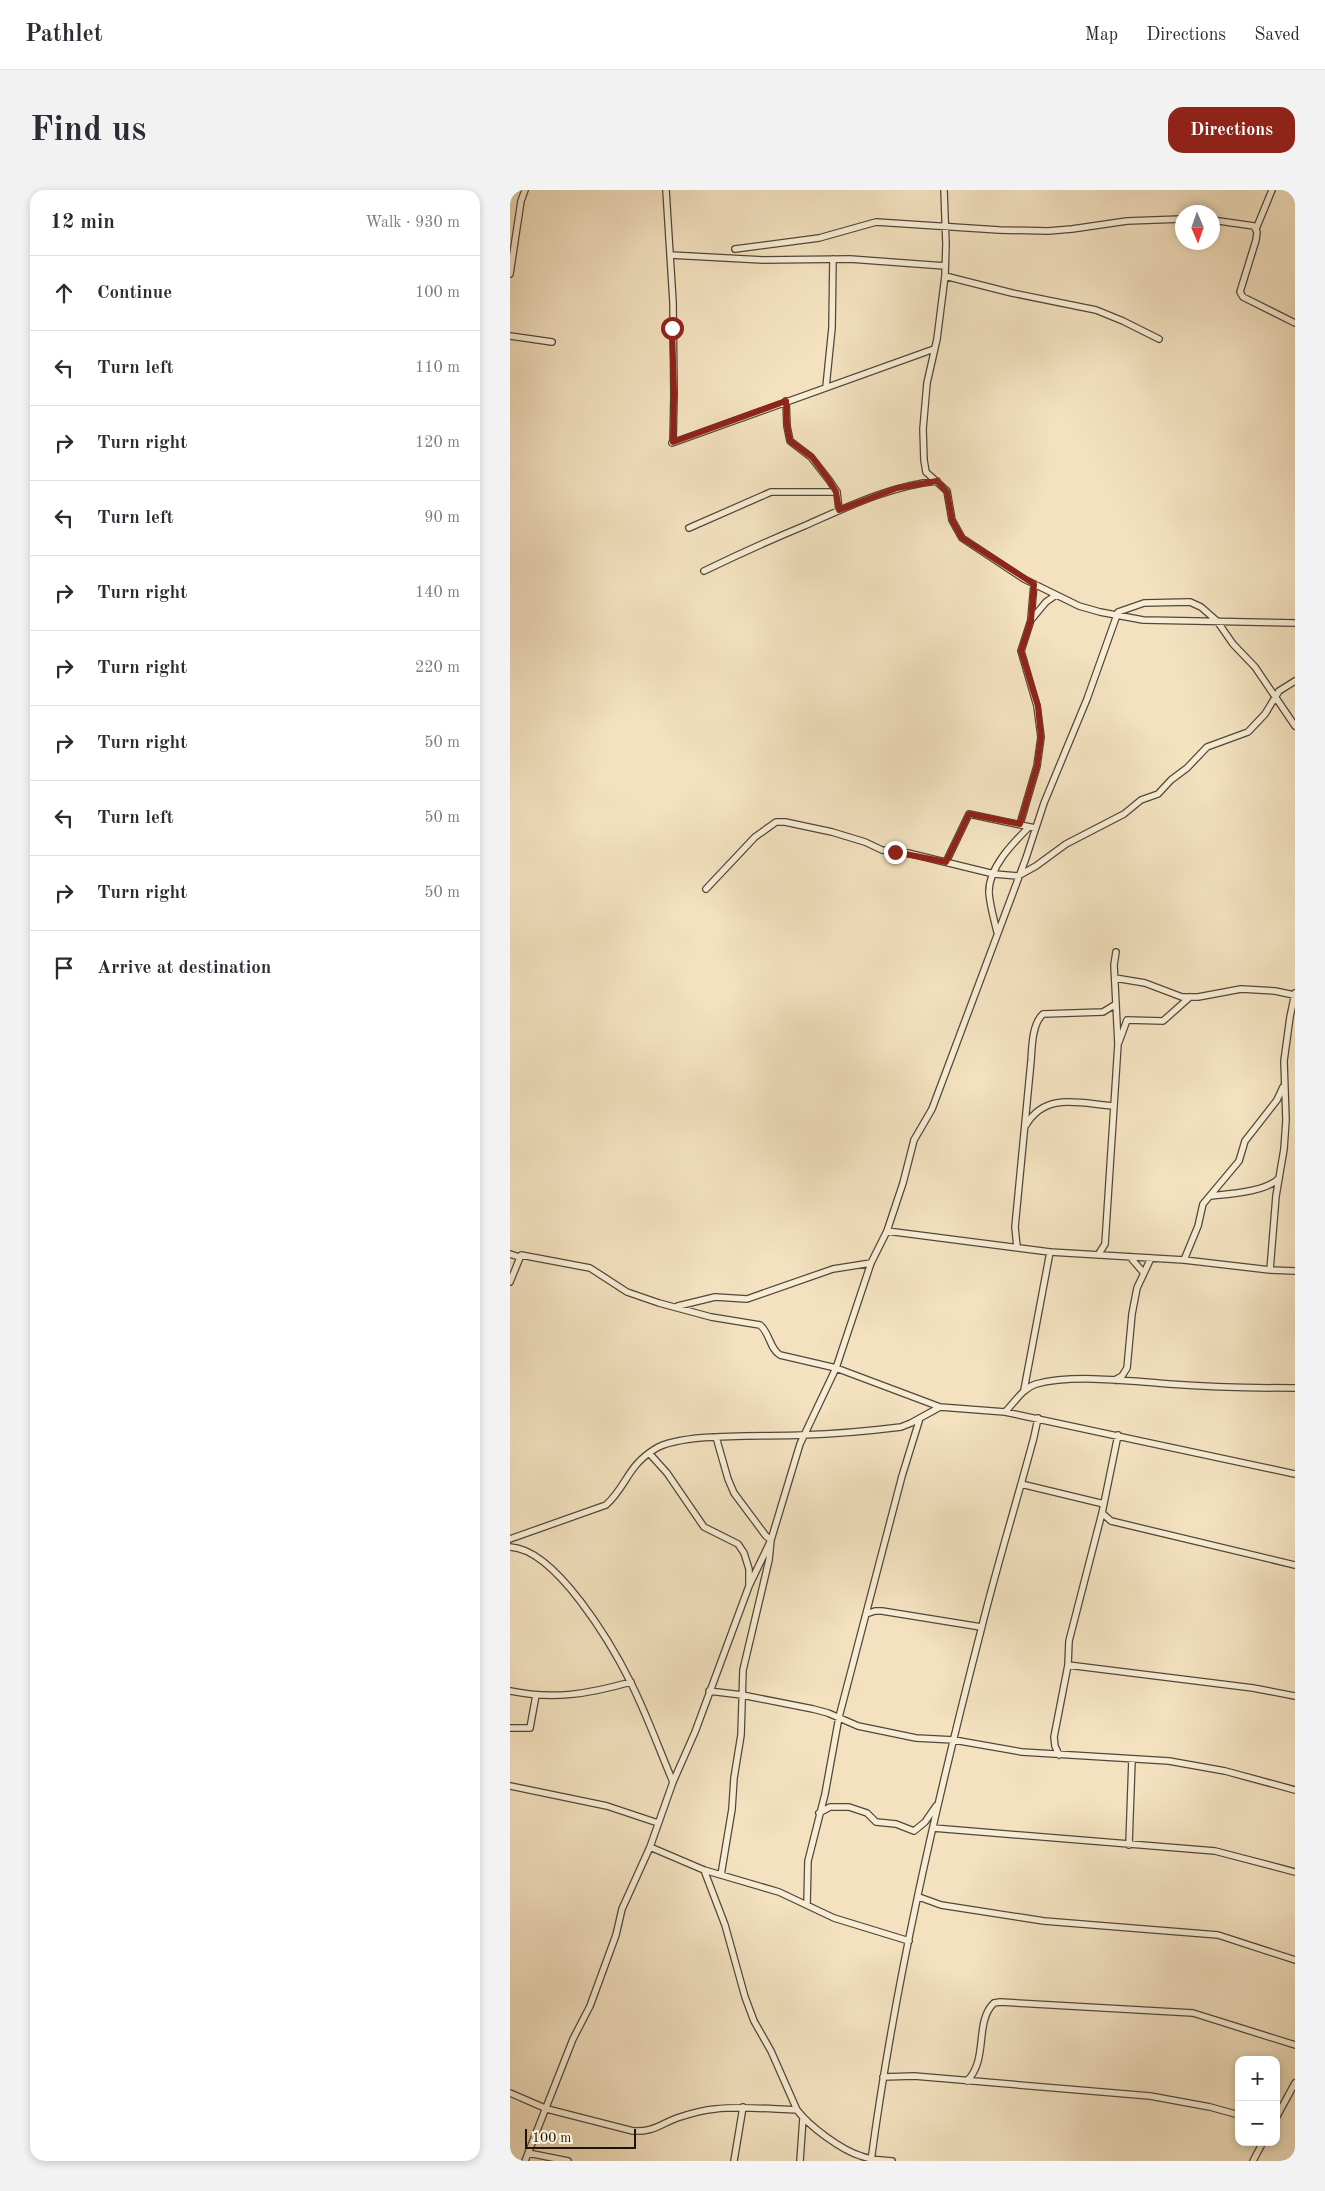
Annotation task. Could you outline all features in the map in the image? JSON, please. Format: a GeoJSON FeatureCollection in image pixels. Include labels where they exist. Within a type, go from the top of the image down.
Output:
{"type":"FeatureCollection","features":[{"type":"Feature","properties":{"kind":"street"},"geometry":{"type":"LineString","coordinates":[[510,274],[521,202],[525,190]]}},
{"type":"Feature","properties":{"kind":"street"},"geometry":{"type":"LineString","coordinates":[[666,190],[674,394],[672,442],[934,349]]}},
{"type":"Feature","properties":{"kind":"street"},"geometry":{"type":"LineString","coordinates":[[944,190],[945,276],[937,339],[927,383],[922,429],[925,469],[947,492],[952,520],[962,538],[1034,584],[1079,606],[1116,616],[1143,620],[1295,623]]}},
{"type":"Feature","properties":{"kind":"street"},"geometry":{"type":"LineString","coordinates":[[1272,190],[1256,229],[1256,240],[1240,292],[1243,297],[1295,323]]}},
{"type":"Feature","properties":{"kind":"street"},"geometry":{"type":"LineString","coordinates":[[735,249],[819,238],[876,222],[999,230],[1048,231],[1127,221],[1175,219]]}},
{"type":"Feature","properties":{"kind":"street"},"geometry":{"type":"LineString","coordinates":[[1220,221],[1250,224],[1256,229]]}},
{"type":"Feature","properties":{"kind":"street"},"geometry":{"type":"LineString","coordinates":[[670,255],[763,260],[833,259],[945,266]]}},
{"type":"Feature","properties":{"kind":"street"},"geometry":{"type":"LineString","coordinates":[[826,387],[832,328],[833,259]]}},
{"type":"Feature","properties":{"kind":"street"},"geometry":{"type":"LineString","coordinates":[[945,276],[1012,293],[1096,310],[1159,339]]}},
{"type":"Feature","properties":{"kind":"street"},"geometry":{"type":"LineString","coordinates":[[510,336],[552,342]]}},
{"type":"Feature","properties":{"kind":"street"},"geometry":{"type":"LineString","coordinates":[[786,401],[790,441],[812,457],[836,492],[839,510]]}},
{"type":"Feature","properties":{"kind":"street"},"geometry":{"type":"LineString","coordinates":[[704,571],[760,544],[839,510],[897,488],[937,481]]}},
{"type":"Feature","properties":{"kind":"street"},"geometry":{"type":"LineString","coordinates":[[689,528],[771,492],[836,492]]}},
{"type":"Feature","properties":{"kind":"street"},"geometry":{"type":"LineString","coordinates":[[1020,824],[1037,766],[1041,737],[1038,706],[1022,656],[1022,644],[1031,620],[1034,584]]}},
{"type":"Feature","properties":{"kind":"street"},"geometry":{"type":"LineString","coordinates":[[1031,620],[1046,602],[1056,595]]}},
{"type":"Feature","properties":{"kind":"street"},"geometry":{"type":"LineString","coordinates":[[525,2161],[573,2039],[590,2006],[616,1935],[622,1909],[650,1847],[673,1782],[696,1732],[709,1691],[725,1654],[749,1586],[771,1540],[795,1458],[836,1368],[871,1263],[887,1231],[903,1183],[914,1140],[932,1109],[1035,828],[1087,699],[1118,612],[1136,604],[1190,602],[1201,606],[1217,621],[1234,644],[1256,667],[1295,726]]}},
{"type":"Feature","properties":{"kind":"street"},"geometry":{"type":"LineString","coordinates":[[706,889],[755,837],[776,822],[785,822],[832,832],[865,842],[882,850],[908,853],[994,874],[1018,876],[1036,866],[1066,844],[1124,814],[1141,800],[1158,794],[1207,747],[1248,732],[1265,714],[1275,696],[1295,681]]}},
{"type":"Feature","properties":{"kind":"street"},"geometry":{"type":"LineString","coordinates":[[946,862],[969,814],[1035,828]]}},
{"type":"Feature","properties":{"kind":"street"},"geometry":{"type":"LineString","coordinates":[[997,934],[989,890],[994,874],[1007,849],[1028,827]]}},
{"type":"Feature","properties":{"kind":"street"},"geometry":{"type":"LineString","coordinates":[[1098,1255],[1105,1244],[1118,1044],[1114,965],[1116,952]]}},
{"type":"Feature","properties":{"kind":"street"},"geometry":{"type":"LineString","coordinates":[[1115,978],[1145,983],[1176,996],[1190,997],[1241,989],[1295,994],[1284,1061],[1286,1120],[1276,1196],[1270,1270]]}},
{"type":"Feature","properties":{"kind":"street"},"geometry":{"type":"LineString","coordinates":[[1118,1044],[1127,1020],[1163,1021],[1190,997]]}},
{"type":"Feature","properties":{"kind":"street"},"geometry":{"type":"LineString","coordinates":[[1017,1247],[1015,1227],[1034,1035],[1041,1016],[1047,1014],[1103,1012],[1116,1004]]}},
{"type":"Feature","properties":{"kind":"street"},"geometry":{"type":"LineString","coordinates":[[1184,1260],[1198,1226],[1202,1209],[1210,1196],[1239,1161],[1245,1141],[1277,1100],[1284,1085]]}},
{"type":"Feature","properties":{"kind":"street"},"geometry":{"type":"LineString","coordinates":[[1025,1127],[1038,1110],[1051,1103],[1114,1106]]}},
{"type":"Feature","properties":{"kind":"street"},"geometry":{"type":"LineString","coordinates":[[1210,1196],[1264,1188],[1275,1182],[1280,1176]]}},
{"type":"Feature","properties":{"kind":"street"},"geometry":{"type":"LineString","coordinates":[[887,1231],[1050,1252],[1184,1260],[1270,1270],[1295,1270]]}},
{"type":"Feature","properties":{"kind":"street"},"geometry":{"type":"LineString","coordinates":[[1105,1244],[1112,1256]]}},
{"type":"Feature","properties":{"kind":"street"},"geometry":{"type":"LineString","coordinates":[[1024,1390],[1050,1252]]}},
{"type":"Feature","properties":{"kind":"street"},"geometry":{"type":"LineString","coordinates":[[510,1254],[519,1257]]}},
{"type":"Feature","properties":{"kind":"street"},"geometry":{"type":"LineString","coordinates":[[510,1282],[519,1257],[524,1254],[590,1268],[628,1292],[720,1319],[760,1325],[765,1330],[776,1352],[780,1355],[836,1368],[940,1407],[1005,1412],[1038,1418],[1295,1474]]}},
{"type":"Feature","properties":{"kind":"street"},"geometry":{"type":"LineString","coordinates":[[1130,1257],[1143,1272]]}},
{"type":"Feature","properties":{"kind":"street"},"geometry":{"type":"LineString","coordinates":[[1115,1380],[1122,1376],[1128,1368],[1132,1314],[1137,1288],[1151,1258]]}},
{"type":"Feature","properties":{"kind":"street"},"geometry":{"type":"LineString","coordinates":[[676,1307],[715,1297],[747,1299],[833,1269],[871,1263]]}},
{"type":"Feature","properties":{"kind":"street"},"geometry":{"type":"LineString","coordinates":[[1005,1412],[1024,1390],[1035,1384],[1056,1381],[1115,1380],[1227,1388],[1295,1388]]}},
{"type":"Feature","properties":{"kind":"street"},"geometry":{"type":"LineString","coordinates":[[510,1539],[606,1505],[613,1499],[632,1468],[649,1453],[662,1445],[716,1438],[805,1435],[901,1427],[940,1407]]}},
{"type":"Feature","properties":{"kind":"street"},"geometry":{"type":"LineString","coordinates":[[807,1906],[808,1861],[825,1794],[839,1717],[902,1476],[920,1418]]}},
{"type":"Feature","properties":{"kind":"street"},"geometry":{"type":"LineString","coordinates":[[871,2160],[892,2017],[938,1802],[981,1627],[1038,1418]]}},
{"type":"Feature","properties":{"kind":"street"},"geometry":{"type":"LineString","coordinates":[[1060,1755],[1055,1746],[1054,1737],[1068,1665],[1069,1641],[1102,1513],[1118,1435]]}},
{"type":"Feature","properties":{"kind":"street"},"geometry":{"type":"LineString","coordinates":[[716,1438],[734,1493],[771,1540]]}},
{"type":"Feature","properties":{"kind":"street"},"geometry":{"type":"LineString","coordinates":[[649,1453],[667,1473],[704,1527],[738,1544],[744,1553],[749,1569],[749,1586]]}},
{"type":"Feature","properties":{"kind":"street"},"geometry":{"type":"LineString","coordinates":[[1021,1484],[1104,1504]]}},
{"type":"Feature","properties":{"kind":"street"},"geometry":{"type":"LineString","coordinates":[[1102,1513],[1107,1519],[1120,1523],[1295,1565]]}},
{"type":"Feature","properties":{"kind":"street"},"geometry":{"type":"LineString","coordinates":[[721,1875],[741,1735],[743,1670],[769,1560],[771,1540]]}},
{"type":"Feature","properties":{"kind":"street"},"geometry":{"type":"LineString","coordinates":[[510,1547],[522,1549],[540,1558],[582,1601],[631,1682],[673,1782]]}},
{"type":"Feature","properties":{"kind":"street"},"geometry":{"type":"LineString","coordinates":[[866,1614],[882,1611],[981,1627]]}},
{"type":"Feature","properties":{"kind":"street"},"geometry":{"type":"LineString","coordinates":[[1068,1665],[1245,1687],[1295,1696]]}},
{"type":"Feature","properties":{"kind":"street"},"geometry":{"type":"LineString","coordinates":[[510,1691],[536,1695],[573,1695],[631,1682]]}},
{"type":"Feature","properties":{"kind":"street"},"geometry":{"type":"LineString","coordinates":[[709,1691],[742,1695],[813,1709],[839,1717],[858,1726],[916,1738],[954,1740],[1002,1750],[1169,1761],[1224,1770],[1295,1790]]}},
{"type":"Feature","properties":{"kind":"street"},"geometry":{"type":"LineString","coordinates":[[510,1728],[530,1728],[536,1695]]}},
{"type":"Feature","properties":{"kind":"street"},"geometry":{"type":"LineString","coordinates":[[1129,1845],[1132,1759]]}},
{"type":"Feature","properties":{"kind":"street"},"geometry":{"type":"LineString","coordinates":[[510,1786],[598,1804],[658,1823]]}},
{"type":"Feature","properties":{"kind":"street"},"geometry":{"type":"LineString","coordinates":[[819,1813],[830,1807],[848,1807],[867,1813],[876,1822],[896,1824],[914,1831],[925,1822],[938,1802]]}},
{"type":"Feature","properties":{"kind":"street"},"geometry":{"type":"LineString","coordinates":[[933,1828],[1215,1851],[1295,1872]]}},
{"type":"Feature","properties":{"kind":"street"},"geometry":{"type":"LineString","coordinates":[[650,1847],[704,1870],[779,1892],[842,1921],[909,1942]]}},
{"type":"Feature","properties":{"kind":"street"},"geometry":{"type":"LineString","coordinates":[[704,1870],[725,1925],[745,1997],[754,2021],[797,2110],[803,2118],[835,2143],[858,2156],[871,2160],[892,2161]]}},
{"type":"Feature","properties":{"kind":"street"},"geometry":{"type":"LineString","coordinates":[[919,1897],[941,1905],[1028,1919],[1218,1935],[1295,1960]]}},
{"type":"Feature","properties":{"kind":"street"},"geometry":{"type":"LineString","coordinates":[[967,2081],[977,2069],[986,2013],[991,2005],[1000,2002],[1193,2012],[1295,2045]]}},
{"type":"Feature","properties":{"kind":"street"},"geometry":{"type":"LineString","coordinates":[[883,2077],[914,2076],[1150,2096],[1210,2106],[1235,2114]]}},
{"type":"Feature","properties":{"kind":"street"},"geometry":{"type":"LineString","coordinates":[[1280,2111],[1295,2083]]}},
{"type":"Feature","properties":{"kind":"street"},"geometry":{"type":"LineString","coordinates":[[510,2093],[547,2109],[633,2131],[645,2132],[656,2129],[676,2118],[715,2109],[797,2110]]}},
{"type":"Feature","properties":{"kind":"street"},"geometry":{"type":"LineString","coordinates":[[734,2161],[743,2108]]}},
{"type":"Feature","properties":{"kind":"street"},"geometry":{"type":"LineString","coordinates":[[800,2161],[803,2118]]}},
{"type":"Feature","properties":{"kind":"street"},"geometry":{"type":"LineString","coordinates":[[1253,2161],[1261,2146]]}},
{"type":"Feature","properties":{"kind":"street"},"geometry":{"type":"LineString","coordinates":[[528,2152],[568,2161]]}},
{"type":"Feature","properties":{"kind":"route"},"geometry":{"type":"LineString","coordinates":[[672,328],[673,442],[786,401],[790,441],[812,457],[829,480],[836,492],[839,510],[897,488],[937,481],[945,487],[952,520],[962,538],[993,556],[1024,579],[1034,584],[1031,620],[1021,651],[1038,706],[1041,737],[1037,766],[1020,824],[969,814],[946,862],[908,853],[895,852]]}}]}
